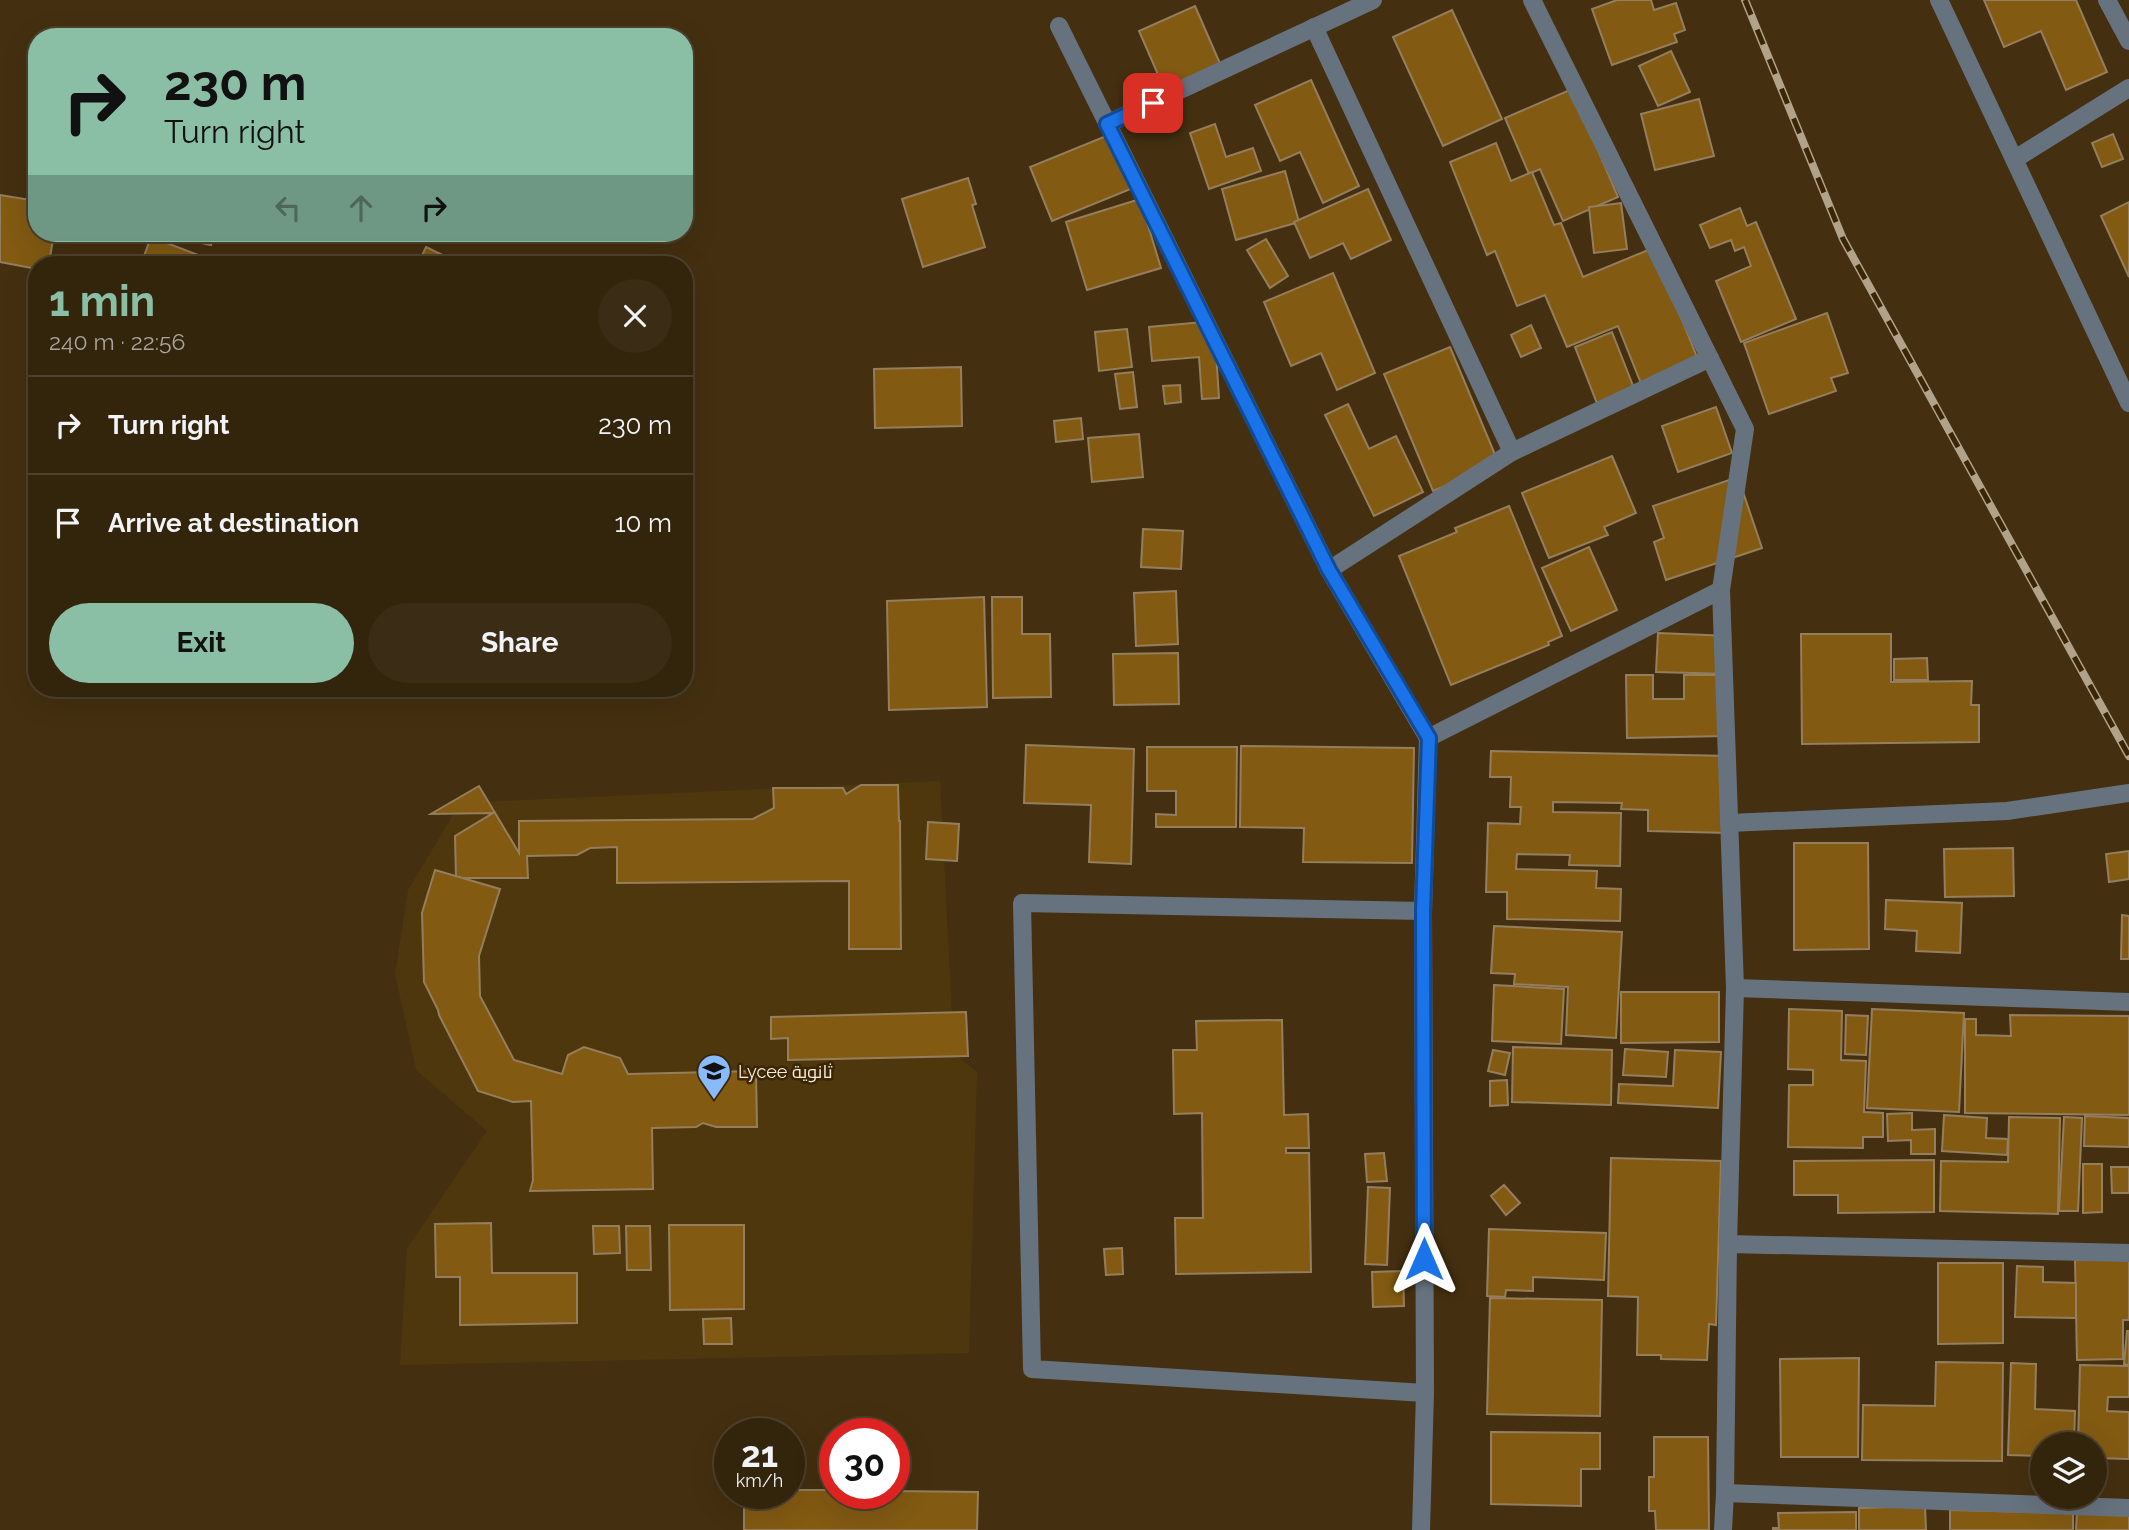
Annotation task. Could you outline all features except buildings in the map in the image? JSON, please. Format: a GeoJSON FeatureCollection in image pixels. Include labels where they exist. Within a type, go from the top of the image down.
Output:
{"type":"FeatureCollection","features":[{"type":"Feature","properties":{"kind":"street"},"geometry":{"type":"LineString","coordinates":[[1107,124],[1373,0]]}},
{"type":"Feature","properties":{"kind":"street"},"geometry":{"type":"LineString","coordinates":[[1532,0],[1745,429],[1721,590],[1735,988],[1723,1530]]}},
{"type":"Feature","properties":{"kind":"street"},"geometry":{"type":"LineString","coordinates":[[1940,0],[2129,403]]}},
{"type":"Feature","properties":{"kind":"street"},"geometry":{"type":"LineString","coordinates":[[2107,0],[2129,41]]}},
{"type":"Feature","properties":{"kind":"street"},"geometry":{"type":"LineString","coordinates":[[1059,26],[1329,570],[1429,738],[1423,911],[1425,1393],[1422,1530]]}},
{"type":"Feature","properties":{"kind":"street"},"geometry":{"type":"LineString","coordinates":[[1314,27],[1513,452]]}},
{"type":"Feature","properties":{"kind":"street"},"geometry":{"type":"LineString","coordinates":[[2015,159],[2129,88]]}},
{"type":"Feature","properties":{"kind":"street"},"geometry":{"type":"LineString","coordinates":[[1329,570],[1513,452],[1710,358]]}},
{"type":"Feature","properties":{"kind":"street"},"geometry":{"type":"LineString","coordinates":[[1429,738],[1721,590]]}},
{"type":"Feature","properties":{"kind":"street"},"geometry":{"type":"LineString","coordinates":[[1729,823],[2007,811],[2129,793]]}},
{"type":"Feature","properties":{"kind":"street"},"geometry":{"type":"LineString","coordinates":[[1423,911],[1022,903],[1032,1369],[1425,1393]]}},
{"type":"Feature","properties":{"kind":"street"},"geometry":{"type":"LineString","coordinates":[[1735,988],[2129,1002]]}},
{"type":"Feature","properties":{"kind":"street"},"geometry":{"type":"LineString","coordinates":[[1728,1244],[2129,1253]]}},
{"type":"Feature","properties":{"kind":"street"},"geometry":{"type":"LineString","coordinates":[[1725,1493],[2129,1508]]}},
{"type":"Feature","properties":{"kind":"shaded area","name":"Lycee ثانوية"},"geometry":{"type":"Polygon","coordinates":[[[940,781],[954,1054],[977,1072],[969,1353],[400,1365],[407,1248],[487,1131],[416,1070],[395,974],[408,890],[460,803],[940,781]]]}},
{"type":"Feature","properties":{"kind":"railway"},"geometry":{"type":"LineString","coordinates":[[1745,0],[1843,239],[2129,756]]}},
{"type":"Feature","properties":{"kind":"place","name":"Lycee ثانوية"},"geometry":{"type":"Point","coordinates":[714,1101]}},
{"type":"Feature","properties":{"kind":"route"},"geometry":{"type":"LineString","coordinates":[[1153,103],[1107,124],[1329,570],[1429,738],[1423,911],[1424,1259]]}}]}
